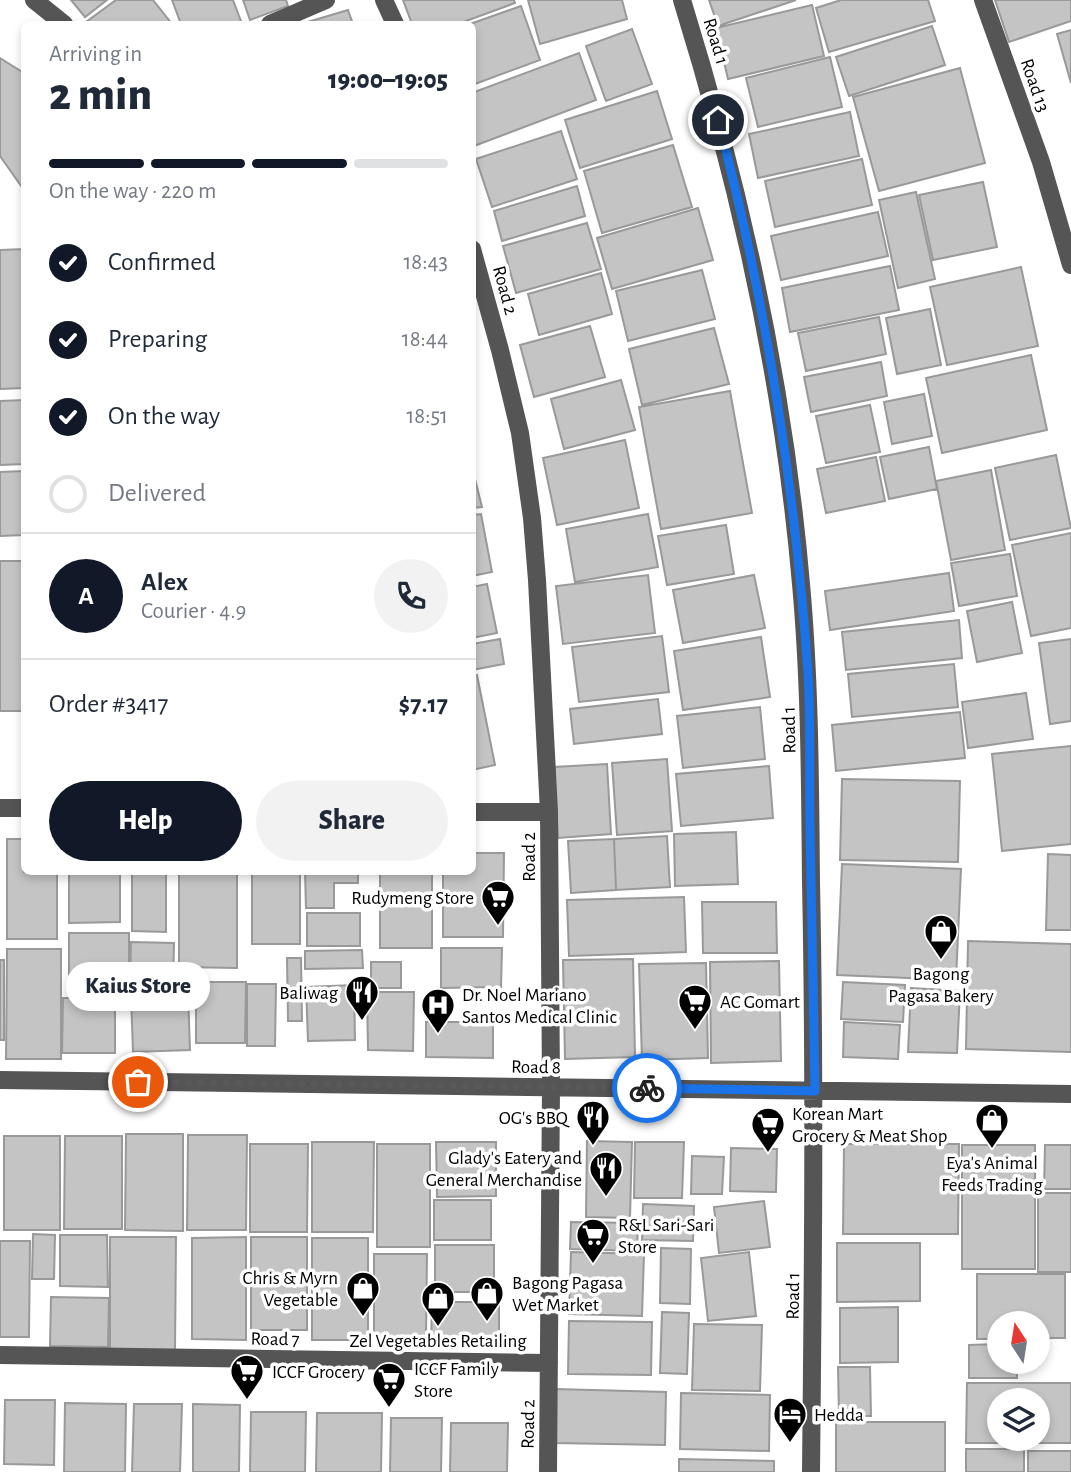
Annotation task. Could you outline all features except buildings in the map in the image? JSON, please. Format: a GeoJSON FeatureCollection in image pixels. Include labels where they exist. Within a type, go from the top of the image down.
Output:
{"type":"FeatureCollection","features":[{"type":"Feature","properties":{"kind":"street"},"geometry":{"type":"LineString","coordinates":[[34,0],[61,21]]}},
{"type":"Feature","properties":{"kind":"street"},"geometry":{"type":"LineString","coordinates":[[277,21],[326,0]]}},
{"type":"Feature","properties":{"kind":"street"},"geometry":{"type":"LineString","coordinates":[[384,0],[394,21]]}},
{"type":"Feature","properties":{"kind":"street","name":"Road 1"},"geometry":{"type":"LineString","coordinates":[[682,0],[731,170],[769,344],[791,488],[808,677],[815,1091],[811,1472]]}},
{"type":"Feature","properties":{"kind":"street","name":"Road 13"},"geometry":{"type":"LineString","coordinates":[[983,0],[1041,162],[1071,265]]}},
{"type":"Feature","properties":{"kind":"street","name":"Road 2"},"geometry":{"type":"LineString","coordinates":[[476,263],[520,433],[537,580],[548,813],[551,1087],[548,1472]]}},
{"type":"Feature","properties":{"kind":"street"},"geometry":{"type":"LineString","coordinates":[[0,808],[21,808]]}},
{"type":"Feature","properties":{"kind":"street"},"geometry":{"type":"LineString","coordinates":[[476,812],[548,813]]}},
{"type":"Feature","properties":{"kind":"street","name":"Road 8"},"geometry":{"type":"LineString","coordinates":[[0,1080],[1071,1094]]}},
{"type":"Feature","properties":{"kind":"street","name":"Road 7"},"geometry":{"type":"LineString","coordinates":[[0,1355],[549,1363]]}},
{"type":"Feature","properties":{"kind":"way so far"},"geometry":{"type":"LineString","coordinates":[[138,1082],[647,1088]]}},
{"type":"Feature","properties":{"kind":"place","name":"Rudymeng Store"},"geometry":{"type":"Point","coordinates":[498,927]}},
{"type":"Feature","properties":{"kind":"place","name":"Bagong Pagasa Bakery"},"geometry":{"type":"Point","coordinates":[941,961]}},
{"type":"Feature","properties":{"kind":"place","name":"Baliwag"},"geometry":{"type":"Point","coordinates":[362,1022]}},
{"type":"Feature","properties":{"kind":"place","name":"AC Gomart"},"geometry":{"type":"Point","coordinates":[695,1031]}},
{"type":"Feature","properties":{"kind":"place","name":"Dr. Noel Mariano Santos Medical Clinic"},"geometry":{"type":"Point","coordinates":[438,1035]}},
{"type":"Feature","properties":{"kind":"place","name":"Kaius Store"},"geometry":{"type":"Point","coordinates":[138,1082]}},
{"type":"Feature","properties":{"kind":"place","name":"OG's BBQ"},"geometry":{"type":"Point","coordinates":[593,1147]}},
{"type":"Feature","properties":{"kind":"place","name":"Eya's Animal Feeds Trading"},"geometry":{"type":"Point","coordinates":[992,1150]}},
{"type":"Feature","properties":{"kind":"place","name":"Korean Mart Grocery & Meat Shop"},"geometry":{"type":"Point","coordinates":[768,1154]}},
{"type":"Feature","properties":{"kind":"place","name":"Glady's Eatery and General Merchandise"},"geometry":{"type":"Point","coordinates":[606,1198]}},
{"type":"Feature","properties":{"kind":"place","name":"R&L Sari-Sari Store"},"geometry":{"type":"Point","coordinates":[593,1265]}},
{"type":"Feature","properties":{"kind":"place","name":"Chris & Myrn Vegetable"},"geometry":{"type":"Point","coordinates":[363,1318]}},
{"type":"Feature","properties":{"kind":"place","name":"Bagong Pagasa Wet Market"},"geometry":{"type":"Point","coordinates":[487,1323]}},
{"type":"Feature","properties":{"kind":"place","name":"Zel Vegetables Retailing"},"geometry":{"type":"Point","coordinates":[438,1328]}},
{"type":"Feature","properties":{"kind":"place","name":"ICCF Grocery"},"geometry":{"type":"Point","coordinates":[247,1401]}},
{"type":"Feature","properties":{"kind":"place","name":"ICCF Family Store"},"geometry":{"type":"Point","coordinates":[389,1409]}},
{"type":"Feature","properties":{"kind":"place","name":"Hedda"},"geometry":{"type":"Point","coordinates":[790,1444]}},
{"type":"Feature","properties":{"kind":"route"},"geometry":{"type":"LineString","coordinates":[[647,1088],[815,1091],[808,677],[801,582],[791,488],[769,344],[718,120]]}}]}
